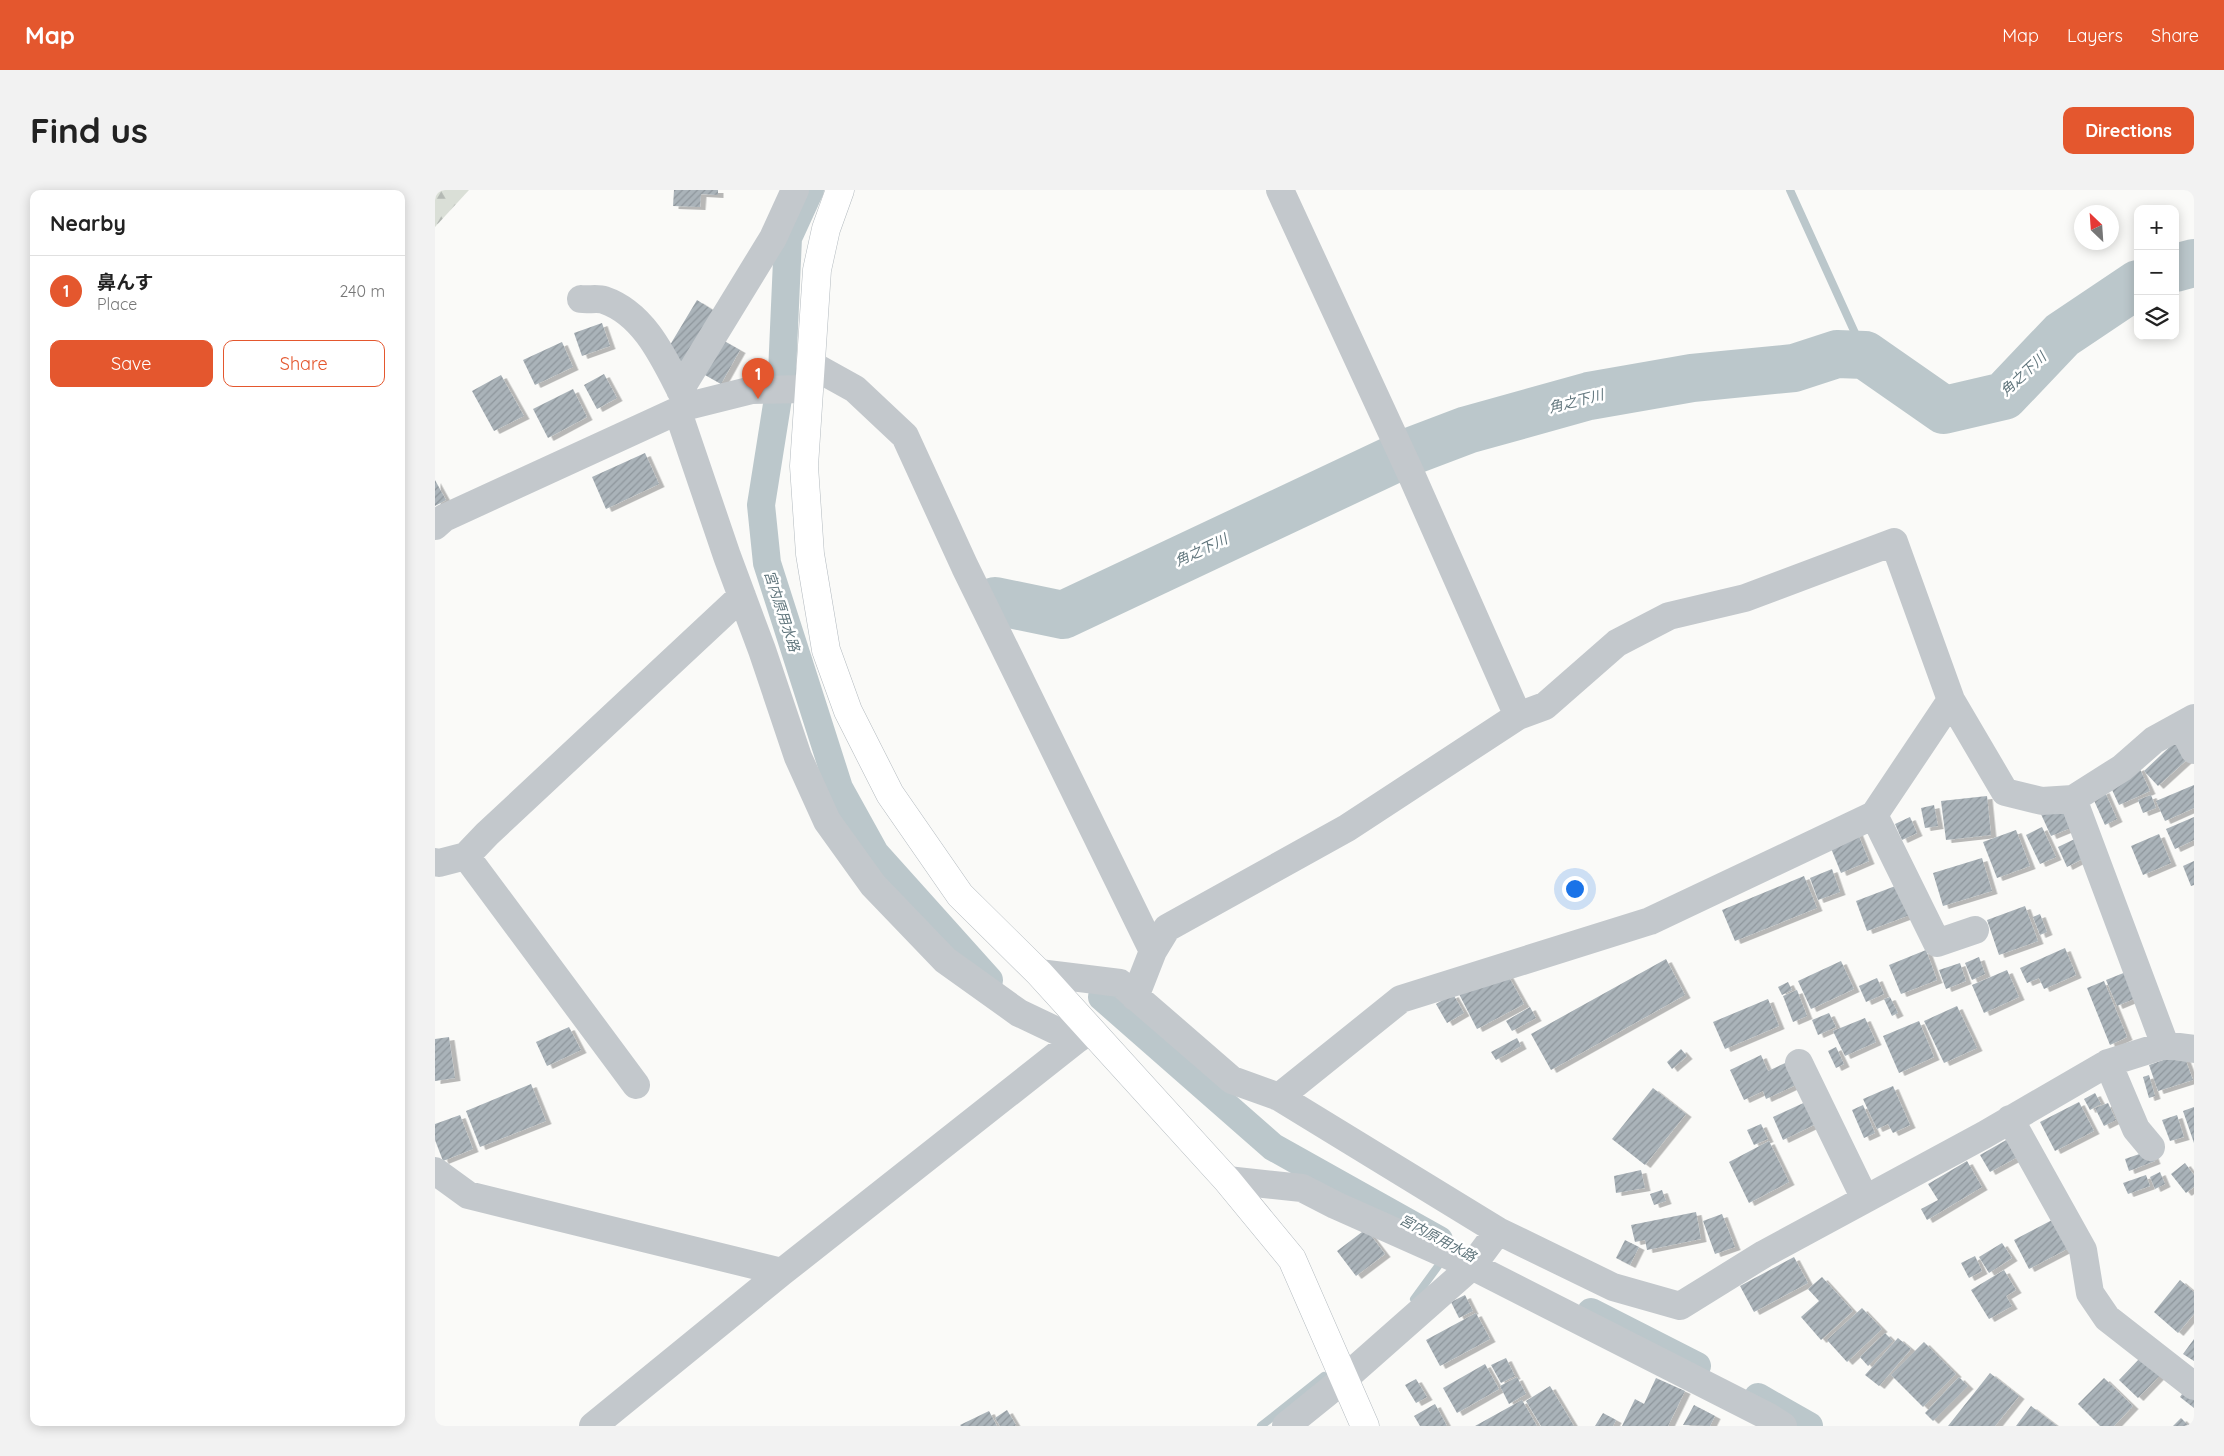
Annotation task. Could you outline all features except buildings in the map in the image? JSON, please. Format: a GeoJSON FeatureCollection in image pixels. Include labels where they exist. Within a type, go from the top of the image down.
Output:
{"type":"FeatureCollection","features":[{"type":"Feature","properties":{"kind":"street"},"geometry":{"type":"LineString","coordinates":[[682,402],[773,238],[795,190]]}},
{"type":"Feature","properties":{"kind":"street"},"geometry":{"type":"LineString","coordinates":[[1280,190],[1411,474],[1518,716]]}},
{"type":"Feature","properties":{"kind":"street"},"geometry":{"type":"LineString","coordinates":[[837,191],[817,270],[804,466],[810,554],[826,650],[847,711],[890,794],[960,895],[1039,974],[1083,1035],[1227,1180],[1292,1258],[1365,1426]]}},
{"type":"Feature","properties":{"kind":"street"},"geometry":{"type":"LineString","coordinates":[[581,299],[603,300],[634,317],[653,343],[682,402],[742,596],[799,757],[827,821],[873,885],[945,960],[1019,1013],[1083,1035]]}},
{"type":"Feature","properties":{"kind":"street"},"geometry":{"type":"LineString","coordinates":[[435,526],[444,518],[682,402],[752,390],[809,376],[855,389],[905,436],[974,584],[1153,951]]}},
{"type":"Feature","properties":{"kind":"street"},"geometry":{"type":"LineString","coordinates":[[1135,997],[1153,951],[1167,928],[1347,828],[1518,716],[1545,706],[1617,643],[1669,616],[1745,598],[1894,542],[1951,700],[2005,792],[2042,801],[2073,799],[2122,768],[2154,740],[2188,722],[2194,750]]}},
{"type":"Feature","properties":{"kind":"street"},"geometry":{"type":"LineString","coordinates":[[435,862],[439,863],[466,856],[487,834],[742,596]]}},
{"type":"Feature","properties":{"kind":"street"},"geometry":{"type":"LineString","coordinates":[[1279,1097],[1401,999],[1650,921],[1874,815],[1951,700]]}},
{"type":"Feature","properties":{"kind":"street"},"geometry":{"type":"LineString","coordinates":[[2073,799],[2165,1045]]}},
{"type":"Feature","properties":{"kind":"street"},"geometry":{"type":"LineString","coordinates":[[1874,815],[1937,943],[1975,930]]}},
{"type":"Feature","properties":{"kind":"street"},"geometry":{"type":"LineString","coordinates":[[466,856],[636,1085]]}},
{"type":"Feature","properties":{"kind":"street"},"geometry":{"type":"LineString","coordinates":[[1039,974],[1120,983],[1232,1080],[1279,1097],[1498,1232],[1613,1287],[1679,1306],[1764,1254],[2108,1063],[2165,1045],[2194,1049]]}},
{"type":"Feature","properties":{"kind":"street"},"geometry":{"type":"LineString","coordinates":[[593,1426],[782,1272],[1083,1035]]}},
{"type":"Feature","properties":{"kind":"street"},"geometry":{"type":"LineString","coordinates":[[1799,1062],[1865,1198]]}},
{"type":"Feature","properties":{"kind":"street"},"geometry":{"type":"LineString","coordinates":[[2108,1063],[2136,1129],[2151,1147]]}},
{"type":"Feature","properties":{"kind":"street"},"geometry":{"type":"LineString","coordinates":[[2010,1119],[2083,1250],[2090,1293],[2107,1318],[2194,1386]]}},
{"type":"Feature","properties":{"kind":"street"},"geometry":{"type":"LineString","coordinates":[[435,1171],[468,1194],[782,1272]]}},
{"type":"Feature","properties":{"kind":"street"},"geometry":{"type":"LineString","coordinates":[[1227,1180],[1302,1188],[1335,1205],[1467,1264],[1769,1416],[1783,1426]]}},
{"type":"Feature","properties":{"kind":"street"},"geometry":{"type":"LineString","coordinates":[[1285,1426],[1343,1379],[1467,1264],[1498,1232]]}},
{"type":"Feature","properties":{"kind":"green space"},"geometry":{"type":"Polygon","coordinates":[[[435,190],[469,190],[435,227],[435,190]]]}},
{"type":"Feature","properties":{"kind":"waterway","name":"宮内原用水路"},"geometry":{"type":"LineString","coordinates":[[810,190],[788,238],[782,373],[761,505],[767,563],[839,788],[875,853],[989,980]]}},
{"type":"Feature","properties":{"kind":"waterway"},"geometry":{"type":"LineString","coordinates":[[1790,190],[1865,355]]}},
{"type":"Feature","properties":{"kind":"waterway","name":"角之下川"},"geometry":{"type":"LineString","coordinates":[[2179,267],[2194,263]]}},
{"type":"Feature","properties":{"kind":"waterway","name":"角之下川"},"geometry":{"type":"LineString","coordinates":[[995,601],[1063,615],[1409,452],[1467,430],[1589,396],[1692,378],[1794,368],[1837,354],[1865,355],[1944,410],[2004,396],[2062,335],[2134,287]]}},
{"type":"Feature","properties":{"kind":"waterway","name":"宮内原用水路"},"geometry":{"type":"LineString","coordinates":[[1102,997],[1273,1147],[1439,1240]]}},
{"type":"Feature","properties":{"kind":"waterway"},"geometry":{"type":"LineString","coordinates":[[1414,1299],[1444,1258]]}},
{"type":"Feature","properties":{"kind":"waterway","name":"宮内原用水路"},"geometry":{"type":"LineString","coordinates":[[1591,1312],[1697,1366]]}},
{"type":"Feature","properties":{"kind":"waterway"},"geometry":{"type":"LineString","coordinates":[[1261,1426],[1324,1376]]}},
{"type":"Feature","properties":{"kind":"waterway","name":"宮内原用水路"},"geometry":{"type":"LineString","coordinates":[[1758,1397],[1809,1426]]}},
{"type":"Feature","properties":{"kind":"place","name":"鼻んす"},"geometry":{"type":"Point","coordinates":[758,399]}}]}
